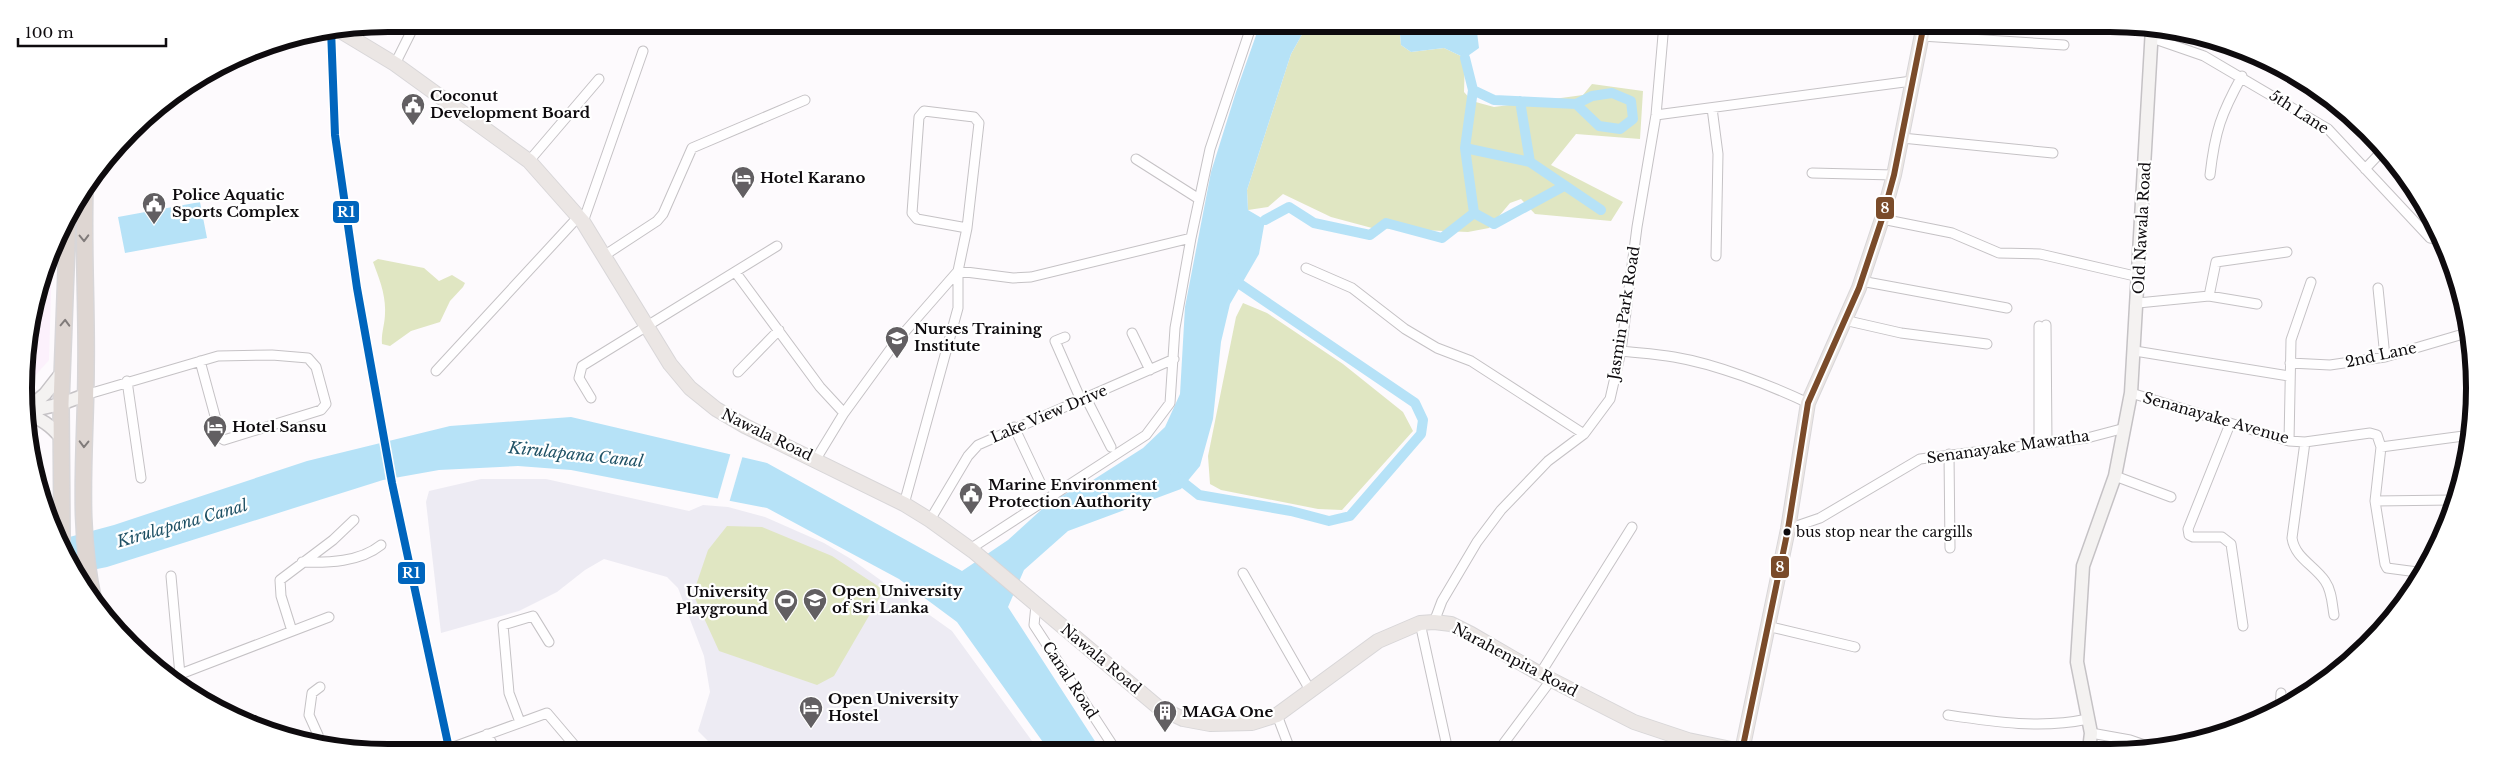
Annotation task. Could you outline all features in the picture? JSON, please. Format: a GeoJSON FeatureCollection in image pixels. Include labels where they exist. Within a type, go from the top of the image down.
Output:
{"type":"FeatureCollection","features":[{"type":"Feature","properties":{"kind":"highway"},"geometry":{"type":"LineString","coordinates":[[85,202],[86,395],[83,521],[89,581]]}},
{"type":"Feature","properties":{"kind":"highway"},"geometry":{"type":"LineString","coordinates":[[61,527],[61,404],[67,235]]}},
{"type":"Feature","properties":{"kind":"main road"},"geometry":{"type":"LineString","coordinates":[[1743,744],[1788,529],[1808,403],[1861,281],[1882,219],[1902,138],[1922,32]]}},
{"type":"Feature","properties":{"kind":"main road","name":"Nawala Road"},"geometry":{"type":"LineString","coordinates":[[347,35],[395,64],[529,162],[581,219],[605,255],[670,364],[690,388],[716,409],[745,426],[816,459],[904,504],[930,520],[972,550],[1158,706],[1183,719],[1210,724],[1252,723],[1277,715]]}},
{"type":"Feature","properties":{"kind":"main road"},"geometry":{"type":"LineString","coordinates":[[1277,715],[1378,641],[1427,623]]}},
{"type":"Feature","properties":{"kind":"main road","name":"Narahenpita Road"},"geometry":{"type":"LineString","coordinates":[[1427,623],[1451,624],[1546,677],[1634,722],[1688,740],[1708,744]]}},
{"type":"Feature","properties":{"kind":"street"},"geometry":{"type":"LineString","coordinates":[[395,64],[411,32]]}},
{"type":"Feature","properties":{"kind":"street"},"geometry":{"type":"LineString","coordinates":[[972,550],[1146,435],[1170,403],[1175,328],[1199,199],[1210,149],[1249,32]]}},
{"type":"Feature","properties":{"kind":"street","name":"Jasmin Park Road"},"geometry":{"type":"LineString","coordinates":[[1427,623],[1477,542],[1501,510],[1548,461],[1584,434],[1610,399],[1621,351],[1637,227],[1656,115],[1663,32]]}},
{"type":"Feature","properties":{"kind":"street"},"geometry":{"type":"LineString","coordinates":[[1941,32],[2064,45]]}},
{"type":"Feature","properties":{"kind":"street","name":"Old Nawala Road"},"geometry":{"type":"LineString","coordinates":[[2090,744],[2091,733],[2077,662],[2083,566],[2115,476],[2131,393],[2138,303],[2152,35]]}},
{"type":"Feature","properties":{"kind":"street","name":"5th Lane"},"geometry":{"type":"LineString","coordinates":[[2160,36],[2204,56],[2242,76],[2328,129],[2430,238],[2433,239]]}},
{"type":"Feature","properties":{"kind":"street"},"geometry":{"type":"LineString","coordinates":[[436,371],[581,219],[643,51]]}},
{"type":"Feature","properties":{"kind":"street"},"geometry":{"type":"LineString","coordinates":[[2210,174],[2214,140],[2222,112],[2242,76]]}},
{"type":"Feature","properties":{"kind":"street"},"geometry":{"type":"LineString","coordinates":[[529,162],[599,79]]}},
{"type":"Feature","properties":{"kind":"street"},"geometry":{"type":"LineString","coordinates":[[1656,115],[1912,81]]}},
{"type":"Feature","properties":{"kind":"street"},"geometry":{"type":"LineString","coordinates":[[605,255],[657,221],[663,214],[692,148],[805,100]]}},
{"type":"Feature","properties":{"kind":"street"},"geometry":{"type":"LineString","coordinates":[[1712,108],[1718,154],[1716,256]]}},
{"type":"Feature","properties":{"kind":"street"},"geometry":{"type":"LineString","coordinates":[[904,504],[958,308],[958,271],[968,228],[979,123],[974,117],[924,112],[919,117],[912,213],[917,219],[968,228]]}},
{"type":"Feature","properties":{"kind":"street"},"geometry":{"type":"LineString","coordinates":[[1902,138],[2053,153]]}},
{"type":"Feature","properties":{"kind":"street"},"geometry":{"type":"LineString","coordinates":[[2365,170],[2379,155]]}},
{"type":"Feature","properties":{"kind":"street"},"geometry":{"type":"LineString","coordinates":[[1136,159],[1199,199]]}},
{"type":"Feature","properties":{"kind":"street"},"geometry":{"type":"LineString","coordinates":[[1812,173],[1894,174]]}},
{"type":"Feature","properties":{"kind":"street"},"geometry":{"type":"LineString","coordinates":[[1882,219],[1952,233],[1999,253],[2040,254],[2139,277]]}},
{"type":"Feature","properties":{"kind":"street"},"geometry":{"type":"LineString","coordinates":[[958,271],[1013,278],[1031,277],[1191,238]]}},
{"type":"Feature","properties":{"kind":"street"},"geometry":{"type":"LineString","coordinates":[[591,398],[579,378],[582,366],[736,273],[777,246]]}},
{"type":"Feature","properties":{"kind":"street"},"geometry":{"type":"LineString","coordinates":[[2209,296],[2216,262],[2229,258],[2287,252]]}},
{"type":"Feature","properties":{"kind":"street"},"geometry":{"type":"LineString","coordinates":[[1306,268],[1352,288],[1405,329],[1437,348],[1471,361],[1584,434]]}},
{"type":"Feature","properties":{"kind":"street"},"geometry":{"type":"LineString","coordinates":[[816,459],[844,413],[894,343],[958,271]]}},
{"type":"Feature","properties":{"kind":"street"},"geometry":{"type":"LineString","coordinates":[[736,273],[820,387],[844,413]]}},
{"type":"Feature","properties":{"kind":"street"},"geometry":{"type":"LineString","coordinates":[[1861,281],[2007,308]]}},
{"type":"Feature","properties":{"kind":"street"},"geometry":{"type":"LineString","coordinates":[[2289,441],[2291,340],[2311,282]]}},
{"type":"Feature","properties":{"kind":"street"},"geometry":{"type":"LineString","coordinates":[[2378,288],[2385,357]]}},
{"type":"Feature","properties":{"kind":"street"},"geometry":{"type":"LineString","coordinates":[[2138,303],[2209,296],[2257,304]]}},
{"type":"Feature","properties":{"kind":"street"},"geometry":{"type":"LineString","coordinates":[[1844,320],[1901,333],[1987,344]]}},
{"type":"Feature","properties":{"kind":"street"},"geometry":{"type":"LineString","coordinates":[[2042,325],[2043,443]]}},
{"type":"Feature","properties":{"kind":"street"},"geometry":{"type":"LineString","coordinates":[[738,372],[779,330]]}},
{"type":"Feature","properties":{"kind":"street"},"geometry":{"type":"LineString","coordinates":[[1132,333],[1150,370]]}},
{"type":"Feature","properties":{"kind":"street","name":"2nd Lane"},"geometry":{"type":"LineString","coordinates":[[2290,363],[2330,365],[2385,357],[2462,334]]}},
{"type":"Feature","properties":{"kind":"street"},"geometry":{"type":"LineString","coordinates":[[1065,337],[1055,341],[1083,399],[1111,447]]}},
{"type":"Feature","properties":{"kind":"street"},"geometry":{"type":"LineString","coordinates":[[1621,351],[1674,357],[1702,363],[1790,394],[1808,403]]}},
{"type":"Feature","properties":{"kind":"street"},"geometry":{"type":"LineString","coordinates":[[2135,352],[2290,376]]}},
{"type":"Feature","properties":{"kind":"street"},"geometry":{"type":"LineString","coordinates":[[33,410],[61,404],[128,381],[200,361],[218,356],[272,355],[308,358],[316,367],[326,404],[321,410],[224,440],[221,438],[200,361]]}},
{"type":"Feature","properties":{"kind":"street","name":"Lake View Drive"},"geometry":{"type":"LineString","coordinates":[[930,520],[968,456],[978,445],[1014,427],[1174,359]]}},
{"type":"Feature","properties":{"kind":"street"},"geometry":{"type":"LineString","coordinates":[[33,405],[45,394],[63,371]]}},
{"type":"Feature","properties":{"kind":"street"},"geometry":{"type":"LineString","coordinates":[[128,381],[141,478]]}},
{"type":"Feature","properties":{"kind":"street","name":"Senanayake Avenue"},"geometry":{"type":"LineString","coordinates":[[2131,393],[2289,441],[2305,442],[2370,433],[2377,435],[2381,447]]}},
{"type":"Feature","properties":{"kind":"street"},"geometry":{"type":"LineString","coordinates":[[33,416],[51,426],[62,439]]}},
{"type":"Feature","properties":{"kind":"street"},"geometry":{"type":"LineString","coordinates":[[2230,424],[2188,529],[2188,535],[2193,537],[2222,537],[2231,544],[2243,626]]}},
{"type":"Feature","properties":{"kind":"street"},"geometry":{"type":"LineString","coordinates":[[1014,427],[1040,482]]}},
{"type":"Feature","properties":{"kind":"street","name":"Senanayake Mawatha"},"geometry":{"type":"LineString","coordinates":[[1788,529],[1820,518],[1920,459],[2087,438],[2125,428]]}},
{"type":"Feature","properties":{"kind":"street"},"geometry":{"type":"LineString","coordinates":[[2416,572],[2387,568],[2376,501],[2381,447],[2463,436]]}},
{"type":"Feature","properties":{"kind":"street"},"geometry":{"type":"LineString","coordinates":[[2305,442],[2292,538],[2293,546],[2297,553],[2325,581],[2330,592],[2334,615]]}},
{"type":"Feature","properties":{"kind":"street"},"geometry":{"type":"LineString","coordinates":[[1950,454],[1950,548]]}},
{"type":"Feature","properties":{"kind":"street"},"geometry":{"type":"LineString","coordinates":[[2115,476],[2171,497]]}},
{"type":"Feature","properties":{"kind":"street"},"geometry":{"type":"LineString","coordinates":[[2376,501],[2449,500]]}},
{"type":"Feature","properties":{"kind":"street"},"geometry":{"type":"LineString","coordinates":[[292,631],[281,596],[280,580],[333,540],[354,520]]}},
{"type":"Feature","properties":{"kind":"street"},"geometry":{"type":"LineString","coordinates":[[1503,744],[1546,677],[1632,527]]}},
{"type":"Feature","properties":{"kind":"street"},"geometry":{"type":"LineString","coordinates":[[302,562],[322,563],[369,554],[380,545]]}},
{"type":"Feature","properties":{"kind":"street"},"geometry":{"type":"LineString","coordinates":[[1243,573],[1310,690]]}},
{"type":"Feature","properties":{"kind":"street"},"geometry":{"type":"LineString","coordinates":[[171,576],[180,675],[329,617]]}},
{"type":"Feature","properties":{"kind":"street","name":"Canal Road"},"geometry":{"type":"LineString","coordinates":[[1036,605],[1034,625],[1112,744]]}},
{"type":"Feature","properties":{"kind":"street"},"geometry":{"type":"LineString","coordinates":[[520,722],[509,693],[502,625],[533,616],[549,642]]}},
{"type":"Feature","properties":{"kind":"street"},"geometry":{"type":"LineString","coordinates":[[1427,623],[1447,744]]}},
{"type":"Feature","properties":{"kind":"street"},"geometry":{"type":"LineString","coordinates":[[1767,626],[1855,647]]}},
{"type":"Feature","properties":{"kind":"street"},"geometry":{"type":"LineString","coordinates":[[319,738],[309,714],[312,693],[320,687]]}},
{"type":"Feature","properties":{"kind":"street"},"geometry":{"type":"LineString","coordinates":[[2281,701],[2282,693]]}},
{"type":"Feature","properties":{"kind":"street"},"geometry":{"type":"LineString","coordinates":[[464,744],[547,713],[573,744]]}},
{"type":"Feature","properties":{"kind":"street"},"geometry":{"type":"LineString","coordinates":[[1277,715],[1288,744]]}},
{"type":"Feature","properties":{"kind":"street"},"geometry":{"type":"LineString","coordinates":[[1948,715],[2000,723],[2063,724],[2088,719]]}},
{"type":"Feature","properties":{"kind":"street"},"geometry":{"type":"LineString","coordinates":[[2091,733],[2140,743]]}},
{"type":"Feature","properties":{"kind":"street"},"geometry":{"type":"LineString","coordinates":[[487,734],[492,744]]}},
{"type":"Feature","properties":{"kind":"shaded area"},"geometry":{"type":"Polygon","coordinates":[[[52,273],[49,360],[32,379],[39,319],[52,273]]]}},
{"type":"Feature","properties":{"kind":"shaded area","name":"Open University of Sri Lanka"},"geometry":{"type":"Polygon","coordinates":[[[481,479],[546,479],[689,511],[703,505],[728,507],[765,517],[824,543],[851,559],[952,631],[1034,744],[711,744],[698,731],[710,692],[704,656],[678,588],[667,577],[604,559],[585,570],[557,592],[519,611],[441,633],[426,502],[429,491],[481,479]]]}},
{"type":"Feature","properties":{"kind":"green space"},"geometry":{"type":"Polygon","coordinates":[[[1303,32],[1400,32],[1401,45],[1411,52],[1444,48],[1465,58],[1464,92],[1472,101],[1494,107],[1583,95],[1592,84],[1643,91],[1640,139],[1576,134],[1551,165],[1623,202],[1611,221],[1535,214],[1521,199],[1510,203],[1489,228],[1468,232],[1372,228],[1331,217],[1283,194],[1268,207],[1248,210],[1247,190],[1291,54],[1303,32]]]}},
{"type":"Feature","properties":{"kind":"green space"},"geometry":{"type":"Polygon","coordinates":[[[378,259],[424,268],[439,281],[452,275],[465,283],[450,301],[440,322],[411,331],[390,346],[382,344],[385,306],[382,287],[373,262],[378,259]]]}},
{"type":"Feature","properties":{"kind":"green space"},"geometry":{"type":"Polygon","coordinates":[[[1243,303],[1267,313],[1343,364],[1403,412],[1413,431],[1342,510],[1318,509],[1221,490],[1210,484],[1208,456],[1236,317],[1243,303]]]}},
{"type":"Feature","properties":{"kind":"green space","name":"University Playground"},"geometry":{"type":"Polygon","coordinates":[[[727,526],[762,527],[832,556],[884,590],[834,676],[817,685],[719,651],[693,594],[708,550],[727,526]]]}},
{"type":"Feature","properties":{"kind":"water","name":"Kirulapana Canal"},"geometry":{"type":"Polygon","coordinates":[[[1257,32],[1303,32],[1291,54],[1247,190],[1248,210],[1265,220],[1259,254],[1230,304],[1221,342],[1213,419],[1200,466],[1181,489],[1068,531],[1024,570],[1008,607],[1097,744],[1044,744],[957,622],[899,579],[767,508],[571,470],[518,466],[439,470],[383,480],[107,567],[83,572],[66,538],[114,525],[307,461],[450,426],[571,417],[767,463],[962,571],[1008,540],[1051,501],[1093,480],[1143,448],[1165,427],[1180,394],[1185,307],[1211,172],[1257,32]]]}},
{"type":"Feature","properties":{"kind":"water"},"geometry":{"type":"Polygon","coordinates":[[[1400,32],[1477,32],[1479,48],[1465,58],[1444,48],[1411,52],[1401,45],[1400,32]]]}},
{"type":"Feature","properties":{"kind":"water"},"geometry":{"type":"Polygon","coordinates":[[[200,202],[207,238],[125,253],[118,217],[200,202]]]}},
{"type":"Feature","properties":{"kind":"pier"},"geometry":{"type":"Polygon","coordinates":[[[731,452],[743,455],[729,503],[717,501],[731,452]]]}},
{"type":"Feature","properties":{"kind":"waterway"},"geometry":{"type":"LineString","coordinates":[[1465,58],[1473,90],[1494,100],[1576,104],[1592,96],[1612,93],[1631,101],[1633,119],[1620,129],[1599,126],[1576,104]]}},
{"type":"Feature","properties":{"kind":"waterway"},"geometry":{"type":"LineString","coordinates":[[1265,220],[1289,207],[1314,223],[1370,235],[1386,223],[1442,238],[1474,213],[1465,148],[1473,90]]}},
{"type":"Feature","properties":{"kind":"waterway"},"geometry":{"type":"LineString","coordinates":[[1520,101],[1530,162]]}},
{"type":"Feature","properties":{"kind":"waterway"},"geometry":{"type":"LineString","coordinates":[[1465,148],[1530,162],[1601,210]]}},
{"type":"Feature","properties":{"kind":"waterway"},"geometry":{"type":"LineString","coordinates":[[1474,213],[1494,224],[1564,186]]}},
{"type":"Feature","properties":{"kind":"waterway"},"geometry":{"type":"LineString","coordinates":[[1175,476],[1199,495],[1291,511],[1329,521],[1350,516],[1421,434],[1423,420],[1415,403],[1231,278]]}},
{"type":"Feature","properties":{"kind":"transit line","name":"8"},"geometry":{"type":"LineString","coordinates":[[1743,744],[1788,529],[1808,403],[1859,288],[1882,219],[1894,175],[1922,32]]}},
{"type":"Feature","properties":{"kind":"transit line","name":"R1"},"geometry":{"type":"LineString","coordinates":[[331,37],[335,135],[357,288],[392,483],[448,744]]}},
{"type":"Feature","properties":{"kind":"place","name":"Coconut Development Board"},"geometry":{"type":"Point","coordinates":[413,126]}},
{"type":"Feature","properties":{"kind":"place","name":"Hotel Karano"},"geometry":{"type":"Point","coordinates":[743,199]}},
{"type":"Feature","properties":{"kind":"place","name":"Police Aquatic Sports Complex"},"geometry":{"type":"Point","coordinates":[154,225]}},
{"type":"Feature","properties":{"kind":"place","name":"Nurses Training Institute"},"geometry":{"type":"Point","coordinates":[897,359]}},
{"type":"Feature","properties":{"kind":"place","name":"Hotel Sansu"},"geometry":{"type":"Point","coordinates":[215,448]}},
{"type":"Feature","properties":{"kind":"place","name":"Marine Environment Protection Authority"},"geometry":{"type":"Point","coordinates":[971,515]}},
{"type":"Feature","properties":{"kind":"place","name":"bus stop near the cargills"},"geometry":{"type":"Point","coordinates":[1787,532]}},
{"type":"Feature","properties":{"kind":"place","name":"Open University of Sri Lanka"},"geometry":{"type":"Point","coordinates":[815,621]}},
{"type":"Feature","properties":{"kind":"place","name":"University Playground"},"geometry":{"type":"Point","coordinates":[786,622]}},
{"type":"Feature","properties":{"kind":"place","name":"Open University Hostel"},"geometry":{"type":"Point","coordinates":[811,729]}},
{"type":"Feature","properties":{"kind":"place","name":"MAGA One"},"geometry":{"type":"Point","coordinates":[1165,733]}}]}
